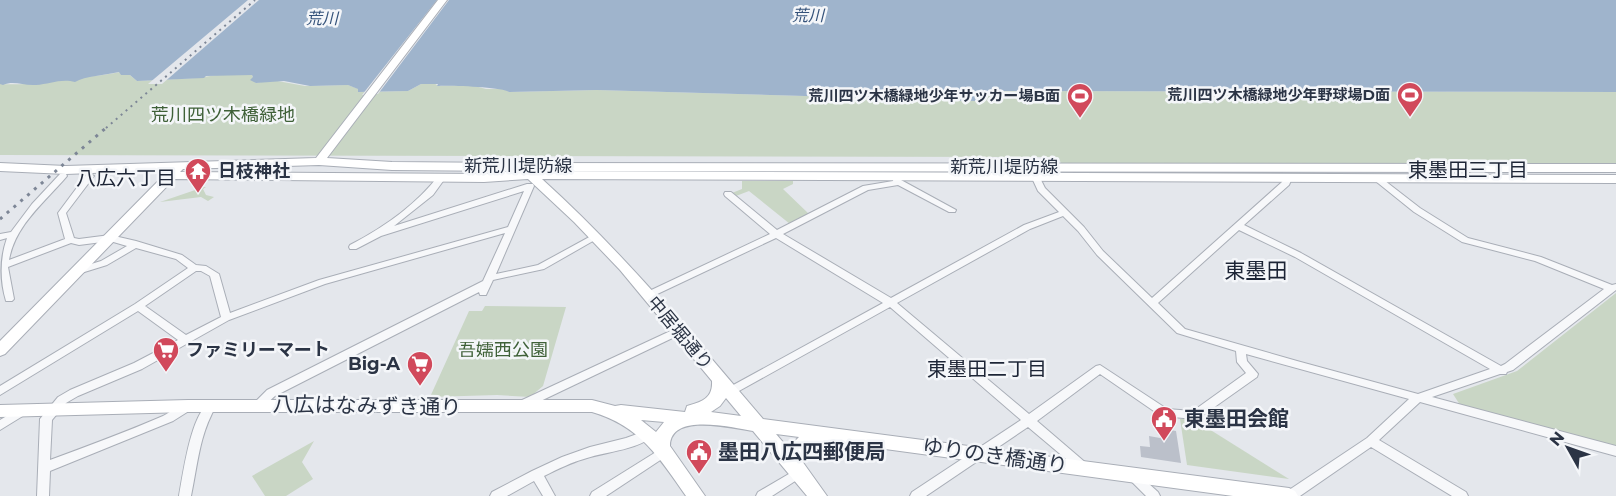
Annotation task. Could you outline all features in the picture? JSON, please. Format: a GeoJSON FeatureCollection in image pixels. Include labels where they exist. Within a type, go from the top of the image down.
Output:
{"type":"FeatureCollection","features":[{"type":"Feature","properties":{"kind":"main road"},"geometry":{"type":"LineString","coordinates":[[322,157],[443,0]]}},
{"type":"Feature","properties":{"kind":"main road","name":"新荒川堤防線"},"geometry":{"type":"LineString","coordinates":[[178,172],[322,157],[425,172],[514,176],[534,182],[1036,178],[1616,179]]}},
{"type":"Feature","properties":{"kind":"main road","name":"新荒川堤防線"},"geometry":{"type":"LineString","coordinates":[[392,166],[1616,168]]}},
{"type":"Feature","properties":{"kind":"main road"},"geometry":{"type":"LineString","coordinates":[[1,173],[40,170],[178,172]]}},
{"type":"Feature","properties":{"kind":"main road"},"geometry":{"type":"LineString","coordinates":[[0,350],[178,172]]}},
{"type":"Feature","properties":{"kind":"main road","name":"新荒川堤防線"},"geometry":{"type":"LineString","coordinates":[[178,172],[442,177],[514,176]]}},
{"type":"Feature","properties":{"kind":"main road"},"geometry":{"type":"LineString","coordinates":[[59,176],[161,176]]}},
{"type":"Feature","properties":{"kind":"main road","name":"中居堀通り"},"geometry":{"type":"LineString","coordinates":[[534,182],[596,237],[679,331],[818,496]]}},
{"type":"Feature","properties":{"kind":"main road"},"geometry":{"type":"LineString","coordinates":[[662,450],[661,438],[668,428],[695,416],[719,396],[721,387],[725,386]]}},
{"type":"Feature","properties":{"kind":"main road","name":"八広はなみずき通り"},"geometry":{"type":"LineString","coordinates":[[0,411],[257,405],[516,408],[592,406],[621,414],[648,434],[696,496]]}},
{"type":"Feature","properties":{"kind":"main road","name":"ゆりのき橋通り"},"geometry":{"type":"LineString","coordinates":[[592,406],[695,416],[1289,496]]}},
{"type":"Feature","properties":{"kind":"main road"},"geometry":{"type":"LineString","coordinates":[[796,470],[793,454],[802,442],[828,434]]}},
{"type":"Feature","properties":{"kind":"street"},"geometry":{"type":"LineString","coordinates":[[9,299],[2,266],[13,234],[59,176]]}},
{"type":"Feature","properties":{"kind":"street"},"geometry":{"type":"LineString","coordinates":[[70,240],[62,213],[90,176]]}},
{"type":"Feature","properties":{"kind":"street"},"geometry":{"type":"LineString","coordinates":[[378,234],[430,193],[442,177]]}},
{"type":"Feature","properties":{"kind":"street"},"geometry":{"type":"LineString","coordinates":[[1036,178],[1041,189],[1100,253],[1180,331],[1418,399],[1616,451]]}},
{"type":"Feature","properties":{"kind":"street"},"geometry":{"type":"LineString","coordinates":[[1152,303],[1286,183],[1288,178]]}},
{"type":"Feature","properties":{"kind":"street"},"geometry":{"type":"LineString","coordinates":[[648,295],[866,188],[898,179],[952,210]]}},
{"type":"Feature","properties":{"kind":"street"},"geometry":{"type":"LineString","coordinates":[[1377,179],[1418,210],[1465,240],[1538,259],[1614,287]]}},
{"type":"Feature","properties":{"kind":"street"},"geometry":{"type":"LineString","coordinates":[[487,285],[510,229],[534,182]]}},
{"type":"Feature","properties":{"kind":"street"},"geometry":{"type":"LineString","coordinates":[[353,247],[378,234],[534,182]]}},
{"type":"Feature","properties":{"kind":"street"},"geometry":{"type":"LineString","coordinates":[[728,194],[776,234],[891,303],[1084,468]]}},
{"type":"Feature","properties":{"kind":"street"},"geometry":{"type":"LineString","coordinates":[[725,386],[891,303],[1027,227],[1064,213]]}},
{"type":"Feature","properties":{"kind":"street"},"geometry":{"type":"LineString","coordinates":[[1238,226],[1298,255],[1502,370]]}},
{"type":"Feature","properties":{"kind":"street"},"geometry":{"type":"LineString","coordinates":[[43,496],[46,419],[53,410],[74,393],[138,366],[225,318],[322,282],[510,229]]}},
{"type":"Feature","properties":{"kind":"street"},"geometry":{"type":"LineString","coordinates":[[0,237],[13,234]]}},
{"type":"Feature","properties":{"kind":"street"},"geometry":{"type":"LineString","coordinates":[[257,405],[271,393],[487,285],[541,267],[596,237]]}},
{"type":"Feature","properties":{"kind":"street"},"geometry":{"type":"LineString","coordinates":[[2,266],[70,240],[79,242],[110,238],[179,256],[194,268]]}},
{"type":"Feature","properties":{"kind":"street"},"geometry":{"type":"LineString","coordinates":[[78,271],[104,263],[136,244]]}},
{"type":"Feature","properties":{"kind":"street"},"geometry":{"type":"LineString","coordinates":[[0,391],[138,306],[194,268],[203,268],[214,274],[225,318]]}},
{"type":"Feature","properties":{"kind":"street"},"geometry":{"type":"LineString","coordinates":[[1289,496],[1371,441],[1418,399],[1509,367],[1614,287]]}},
{"type":"Feature","properties":{"kind":"street"},"geometry":{"type":"LineString","coordinates":[[138,306],[186,340]]}},
{"type":"Feature","properties":{"kind":"street"},"geometry":{"type":"LineString","coordinates":[[516,408],[679,331]]}},
{"type":"Feature","properties":{"kind":"street"},"geometry":{"type":"LineString","coordinates":[[916,496],[981,454],[1100,369],[1165,413],[1195,415],[1253,374],[1242,362],[1242,350]]}},
{"type":"Feature","properties":{"kind":"street"},"geometry":{"type":"LineString","coordinates":[[44,468],[169,418],[188,406]]}},
{"type":"Feature","properties":{"kind":"street"},"geometry":{"type":"LineString","coordinates":[[185,496],[191,458],[204,414],[211,406]]}},
{"type":"Feature","properties":{"kind":"street"},"geometry":{"type":"LineString","coordinates":[[0,426],[22,411]]}},
{"type":"Feature","properties":{"kind":"street"},"geometry":{"type":"LineString","coordinates":[[496,496],[536,474],[589,453],[630,444],[648,434]]}},
{"type":"Feature","properties":{"kind":"street"},"geometry":{"type":"LineString","coordinates":[[1371,441],[1462,496]]}},
{"type":"Feature","properties":{"kind":"street"},"geometry":{"type":"LineString","coordinates":[[596,496],[662,450]]}},
{"type":"Feature","properties":{"kind":"street"},"geometry":{"type":"LineString","coordinates":[[762,496],[796,470]]}},
{"type":"Feature","properties":{"kind":"street"},"geometry":{"type":"LineString","coordinates":[[536,474],[549,496]]}},
{"type":"Feature","properties":{"kind":"street"},"geometry":{"type":"LineString","coordinates":[[1131,475],[1155,496]]}},
{"type":"Feature","properties":{"kind":"green space","name":"荒川四ツ木橋緑地"},"geometry":{"type":"Polygon","coordinates":[[[120,72],[121,75],[130,75],[137,81],[197,78],[224,74],[252,75],[256,83],[272,80],[305,86],[348,85],[359,89],[358,92],[408,91],[421,84],[434,83],[438,86],[471,85],[486,89],[504,89],[509,92],[597,90],[976,101],[980,95],[995,91],[1616,92],[1616,166],[1062,165],[1058,157],[0,155],[0,84],[42,83],[120,72]]]}},
{"type":"Feature","properties":{"kind":"green space"},"geometry":{"type":"Polygon","coordinates":[[[742,181],[793,181],[793,184],[783,189],[809,214],[790,224],[749,191],[736,196],[732,193],[742,189],[742,181]]]}},
{"type":"Feature","properties":{"kind":"green space"},"geometry":{"type":"Polygon","coordinates":[[[206,187],[203,189],[206,195],[214,197],[208,201],[201,197],[160,202],[206,187]]]}},
{"type":"Feature","properties":{"kind":"green space"},"geometry":{"type":"Polygon","coordinates":[[[1616,293],[1616,448],[1462,408],[1453,394],[1517,371],[1616,293]]]}},
{"type":"Feature","properties":{"kind":"green space","name":"吾嬬西公園"},"geometry":{"type":"Polygon","coordinates":[[[485,306],[566,307],[543,386],[530,397],[497,395],[430,397],[469,311],[482,311],[485,306]]]}},
{"type":"Feature","properties":{"kind":"green space"},"geometry":{"type":"Polygon","coordinates":[[[1180,419],[1193,419],[1289,479],[1187,465],[1180,419]]]}},
{"type":"Feature","properties":{"kind":"green space"},"geometry":{"type":"Polygon","coordinates":[[[314,441],[302,462],[313,479],[286,496],[265,496],[252,476],[314,441]]]}},
{"type":"Feature","properties":{"kind":"water","name":"荒川"},"geometry":{"type":"Polygon","coordinates":[[[0,0],[1616,0],[1616,92],[995,91],[980,95],[976,101],[597,90],[509,92],[463,86],[437,86],[438,84],[421,84],[408,91],[358,92],[358,89],[348,85],[310,86],[284,81],[256,83],[250,80],[252,75],[137,81],[130,75],[121,75],[119,72],[75,82],[3,85],[0,84],[0,0]]]}},
{"type":"Feature","properties":{"kind":"pier"},"geometry":{"type":"Polygon","coordinates":[[[248,0],[259,0],[162,84],[148,84],[248,0]]]}},
{"type":"Feature","properties":{"kind":"pier"},"geometry":{"type":"Polygon","coordinates":[[[437,0],[449,0],[378,94],[362,95],[437,0]]]}},
{"type":"Feature","properties":{"kind":"building","name":"東墨田会館"},"geometry":{"type":"Polygon","coordinates":[[[1159,428],[1176,431],[1181,463],[1141,457],[1140,446],[1150,447],[1149,436],[1160,438],[1159,428]]]}},
{"type":"Feature","properties":{"kind":"railway"},"geometry":{"type":"LineString","coordinates":[[106,128],[255,0]]}},
{"type":"Feature","properties":{"kind":"railway"},"geometry":{"type":"LineString","coordinates":[[0,219],[107,127]]}},
{"type":"Feature","properties":{"kind":"place","name":"荒川四ツ木橋緑地少年野球場D面"},"geometry":{"type":"Point","coordinates":[1410,118]}},
{"type":"Feature","properties":{"kind":"place","name":"荒川四ツ木橋緑地少年サッカー場B面"},"geometry":{"type":"Point","coordinates":[1080,119]}},
{"type":"Feature","properties":{"kind":"place","name":"日枝神社"},"geometry":{"type":"Point","coordinates":[198,194]}},
{"type":"Feature","properties":{"kind":"place","name":"ファミリーマート"},"geometry":{"type":"Point","coordinates":[166,373]}},
{"type":"Feature","properties":{"kind":"place","name":"Big-A"},"geometry":{"type":"Point","coordinates":[420,387]}},
{"type":"Feature","properties":{"kind":"place","name":"東墨田会館"},"geometry":{"type":"Point","coordinates":[1164,442]}},
{"type":"Feature","properties":{"kind":"place","name":"墨田八広四郵便局"},"geometry":{"type":"Point","coordinates":[699,475]}},
{"type":"Feature","properties":{"kind":"district","name":"東墨田三丁目"},"geometry":{"type":"Point","coordinates":[1468,170]}},
{"type":"Feature","properties":{"kind":"district","name":"八広六丁目"},"geometry":{"type":"Point","coordinates":[126,178]}},
{"type":"Feature","properties":{"kind":"district","name":"東墨田"},"geometry":{"type":"Point","coordinates":[1256,271]}},
{"type":"Feature","properties":{"kind":"district","name":"東墨田二丁目"},"geometry":{"type":"Point","coordinates":[987,369]}}]}
